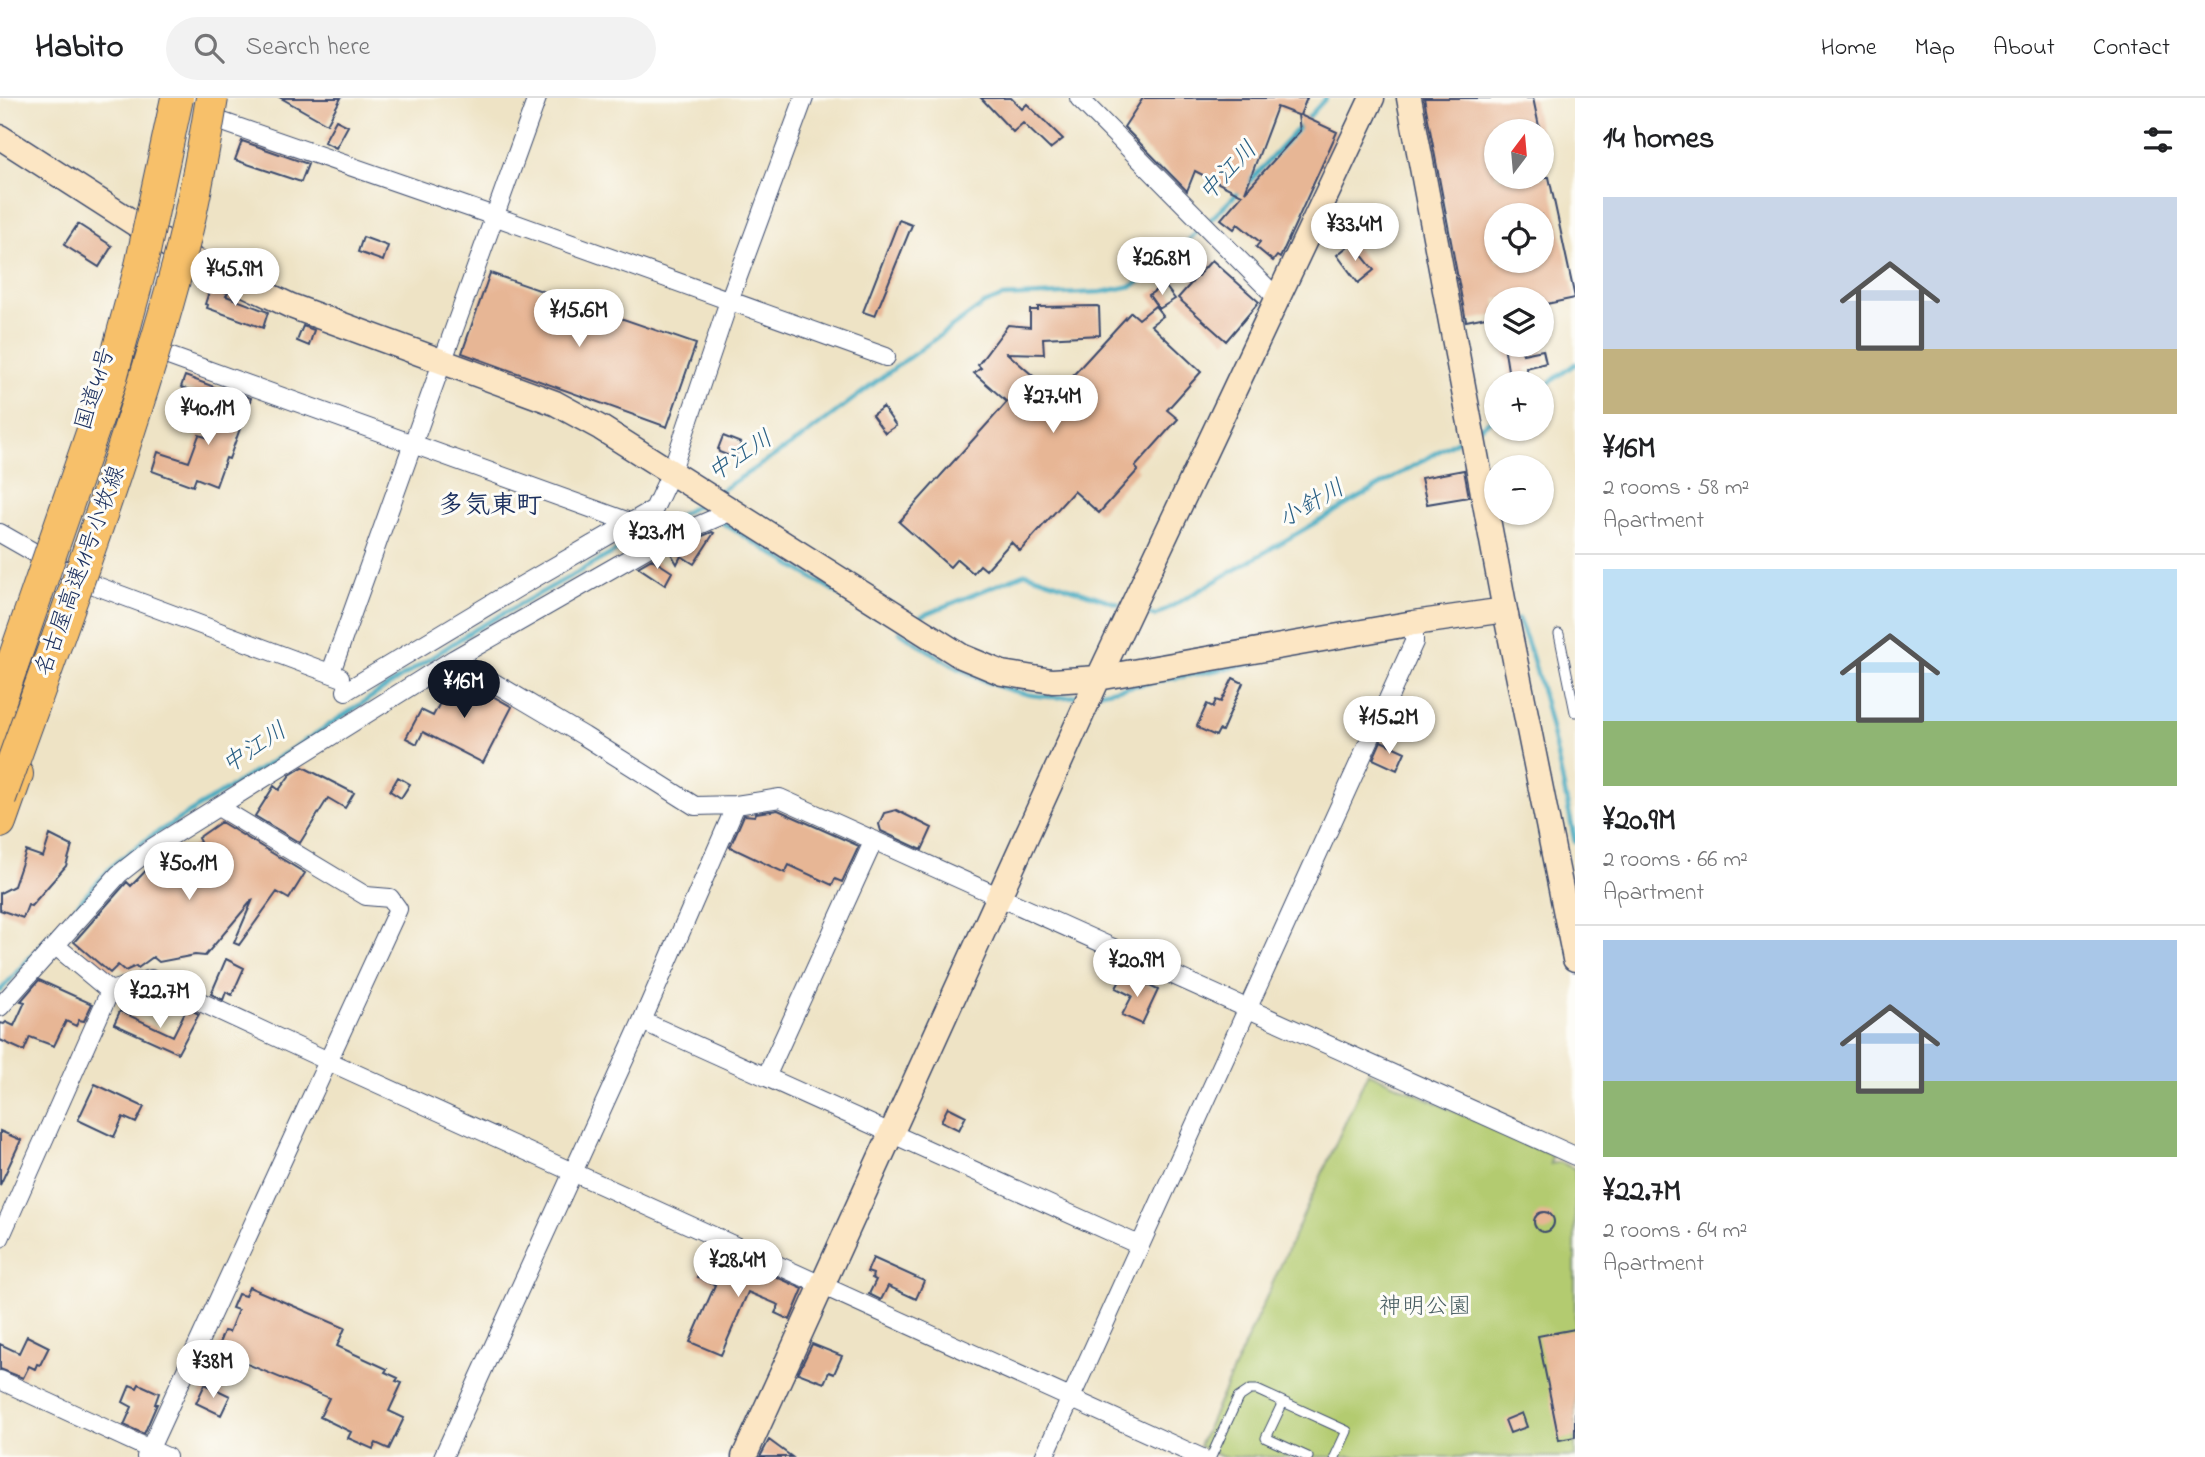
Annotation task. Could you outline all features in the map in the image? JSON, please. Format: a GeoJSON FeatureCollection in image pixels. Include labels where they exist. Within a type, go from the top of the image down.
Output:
{"type":"FeatureCollection","features":[{"type":"Feature","properties":{"kind":"highway","name":"国道41号"},"geometry":{"type":"LineString","coordinates":[[14,673],[40,556],[69,479],[121,306],[163,98]]}},
{"type":"Feature","properties":{"kind":"highway","name":"名古屋高速11号小牧線"},"geometry":{"type":"LineString","coordinates":[[0,700],[111,378],[141,266],[177,98]]}},
{"type":"Feature","properties":{"kind":"highway"},"geometry":{"type":"LineString","coordinates":[[0,809],[34,711],[14,673],[76,547],[137,354],[166,242],[195,98]]}},
{"type":"Feature","properties":{"kind":"highway","name":"名古屋高速11号小牧線"},"geometry":{"type":"LineString","coordinates":[[0,798],[117,471],[143,388],[178,264],[217,105]]}},
{"type":"Feature","properties":{"kind":"highway"},"geometry":{"type":"LineString","coordinates":[[0,822],[86,582],[163,354],[187,257],[217,105]]}},
{"type":"Feature","properties":{"kind":"highway"},"geometry":{"type":"LineString","coordinates":[[0,718],[0,738]]}},
{"type":"Feature","properties":{"kind":"street"},"geometry":{"type":"LineString","coordinates":[[331,672],[537,98]]}},
{"type":"Feature","properties":{"kind":"street"},"geometry":{"type":"LineString","coordinates":[[0,533],[86,582],[331,672],[351,688],[519,587],[637,525],[654,509],[671,473],[729,301],[804,98]]}},
{"type":"Feature","properties":{"kind":"street"},"geometry":{"type":"LineString","coordinates":[[1079,98],[1277,298]]}},
{"type":"Feature","properties":{"kind":"street"},"geometry":{"type":"LineString","coordinates":[[744,1457],[1093,688],[1372,98]]}},
{"type":"Feature","properties":{"kind":"street"},"geometry":{"type":"LineString","coordinates":[[1409,98],[1505,610],[1575,959]]}},
{"type":"Feature","properties":{"kind":"street"},"geometry":{"type":"LineString","coordinates":[[217,105],[494,216],[886,357]]}},
{"type":"Feature","properties":{"kind":"street"},"geometry":{"type":"LineString","coordinates":[[0,136],[187,257],[291,306],[555,404],[601,428],[961,656],[1002,673],[1093,688],[1505,610]]}},
{"type":"Feature","properties":{"kind":"street"},"geometry":{"type":"LineString","coordinates":[[163,354],[637,525],[653,545]]}},
{"type":"Feature","properties":{"kind":"street"},"geometry":{"type":"LineString","coordinates":[[0,1007],[119,874],[152,848],[220,808],[454,659],[653,545],[729,508]]}},
{"type":"Feature","properties":{"kind":"street"},"geometry":{"type":"LineString","coordinates":[[1044,1457],[1247,1009],[1414,629]]}},
{"type":"Feature","properties":{"kind":"street"},"geometry":{"type":"LineString","coordinates":[[454,659],[695,806],[736,805],[780,798],[1575,1156]]}},
{"type":"Feature","properties":{"kind":"street"},"geometry":{"type":"LineString","coordinates":[[443,1457],[642,1021],[736,805]]}},
{"type":"Feature","properties":{"kind":"street"},"geometry":{"type":"LineString","coordinates":[[148,1453],[398,909],[390,898],[366,896],[220,808]]}},
{"type":"Feature","properties":{"kind":"street"},"geometry":{"type":"LineString","coordinates":[[766,1077],[874,840]]}},
{"type":"Feature","properties":{"kind":"street"},"geometry":{"type":"LineString","coordinates":[[56,946],[110,991]]}},
{"type":"Feature","properties":{"kind":"street"},"geometry":{"type":"LineString","coordinates":[[0,1238],[110,991],[151,979],[1200,1457]]}},
{"type":"Feature","properties":{"kind":"street"},"geometry":{"type":"LineString","coordinates":[[642,1021],[1139,1245]]}},
{"type":"Feature","properties":{"kind":"street"},"geometry":{"type":"LineString","coordinates":[[0,1380],[148,1453],[167,1457]]}},
{"type":"Feature","properties":{"kind":"lane"},"geometry":{"type":"LineString","coordinates":[[1559,634],[1575,712]]}},
{"type":"Feature","properties":{"kind":"lane"},"geometry":{"type":"LineString","coordinates":[[1211,1457],[1241,1394],[1254,1390],[1347,1431],[1335,1457]]}},
{"type":"Feature","properties":{"kind":"lane"},"geometry":{"type":"LineString","coordinates":[[1283,1402],[1266,1438],[1308,1457]]}},
{"type":"Feature","properties":{"kind":"green space","name":"神明公園"},"geometry":{"type":"Polygon","coordinates":[[[1368,1072],[1552,1155],[1550,1164],[1560,1162],[1575,1169],[1575,1457],[1222,1457],[1199,1446],[1368,1072]]]}},
{"type":"Feature","properties":{"kind":"building"},"geometry":{"type":"Polygon","coordinates":[[[281,98],[341,98],[327,124],[281,98]]]}},
{"type":"Feature","properties":{"kind":"building"},"geometry":{"type":"Polygon","coordinates":[[[981,98],[1011,98],[1022,109],[1027,104],[1063,139],[1050,149],[1023,123],[1013,132],[981,98]]]}},
{"type":"Feature","properties":{"kind":"building"},"geometry":{"type":"Polygon","coordinates":[[[1143,98],[1307,98],[1300,115],[1337,132],[1280,258],[1277,256],[1273,261],[1256,247],[1260,242],[1238,224],[1234,229],[1221,219],[1242,195],[1195,171],[1187,191],[1124,127],[1143,98]],[[1277,107],[1245,192],[1300,131],[1298,115],[1277,107]]]}},
{"type":"Feature","properties":{"kind":"building"},"geometry":{"type":"Polygon","coordinates":[[[1424,98],[1533,98],[1537,119],[1484,119],[1484,189],[1552,189],[1575,298],[1554,302],[1554,287],[1484,287],[1484,317],[1466,321],[1424,98]]]}},
{"type":"Feature","properties":{"kind":"building"},"geometry":{"type":"Polygon","coordinates":[[[336,120],[348,126],[336,148],[324,142],[336,120]]]}},
{"type":"Feature","properties":{"kind":"building"},"geometry":{"type":"Polygon","coordinates":[[[242,141],[308,164],[301,182],[235,160],[242,141]]]}},
{"type":"Feature","properties":{"kind":"building"},"geometry":{"type":"Polygon","coordinates":[[[899,220],[912,225],[875,316],[863,312],[899,220]]]}},
{"type":"Feature","properties":{"kind":"building"},"geometry":{"type":"Polygon","coordinates":[[[78,224],[112,246],[99,267],[64,245],[78,224]]]}},
{"type":"Feature","properties":{"kind":"building"},"geometry":{"type":"Polygon","coordinates":[[[363,237],[388,246],[383,261],[358,252],[363,237]]]}},
{"type":"Feature","properties":{"kind":"building"},"geometry":{"type":"Polygon","coordinates":[[[1352,243],[1374,270],[1358,283],[1337,255],[1352,243]]]}},
{"type":"Feature","properties":{"kind":"building"},"geometry":{"type":"Polygon","coordinates":[[[1212,260],[1259,302],[1226,341],[1178,298],[1212,260]]]}},
{"type":"Feature","properties":{"kind":"building"},"geometry":{"type":"Polygon","coordinates":[[[490,273],[696,344],[667,427],[462,353],[490,273]]]}},
{"type":"Feature","properties":{"kind":"building"},"geometry":{"type":"Polygon","coordinates":[[[1166,287],[1175,299],[1159,309],[1149,295],[1166,287]]]}},
{"type":"Feature","properties":{"kind":"building"},"geometry":{"type":"Polygon","coordinates":[[[210,289],[228,293],[226,296],[268,312],[263,328],[207,308],[208,305],[205,304],[210,289]]]}},
{"type":"Feature","properties":{"kind":"building"},"geometry":{"type":"Polygon","coordinates":[[[1097,306],[1100,335],[1043,338],[1044,354],[1007,353],[1055,395],[1131,312],[1139,319],[1155,306],[1163,316],[1151,325],[1201,372],[1167,410],[1178,419],[1135,467],[1138,470],[1099,513],[1074,491],[1020,551],[1011,542],[986,570],[980,565],[973,573],[957,559],[950,567],[899,522],[1007,402],[974,373],[981,368],[978,365],[1008,325],[1030,327],[1030,310],[1038,310],[1038,307],[1097,306]]]}},
{"type":"Feature","properties":{"kind":"building"},"geometry":{"type":"Polygon","coordinates":[[[303,326],[314,330],[309,346],[297,341],[303,326]]]}},
{"type":"Feature","properties":{"kind":"building"},"geometry":{"type":"Polygon","coordinates":[[[1506,357],[1545,357],[1546,363],[1526,368],[1527,371],[1508,371],[1506,357]]]}},
{"type":"Feature","properties":{"kind":"building"},"geometry":{"type":"Polygon","coordinates":[[[185,376],[217,388],[213,399],[181,387],[185,376]]]}},
{"type":"Feature","properties":{"kind":"building"},"geometry":{"type":"Polygon","coordinates":[[[229,390],[251,398],[229,459],[226,458],[216,486],[196,478],[193,486],[152,471],[158,452],[189,462],[199,435],[212,439],[229,390]]]}},
{"type":"Feature","properties":{"kind":"building"},"geometry":{"type":"Polygon","coordinates":[[[883,407],[896,426],[885,433],[872,415],[883,407]]]}},
{"type":"Feature","properties":{"kind":"building"},"geometry":{"type":"Polygon","coordinates":[[[723,436],[741,443],[735,458],[719,452],[723,436]]]}},
{"type":"Feature","properties":{"kind":"building"},"geometry":{"type":"Polygon","coordinates":[[[1464,470],[1469,497],[1427,504],[1421,478],[1464,470]]]}},
{"type":"Feature","properties":{"kind":"building"},"geometry":{"type":"Polygon","coordinates":[[[714,533],[694,564],[681,556],[677,564],[669,550],[714,533]]]}},
{"type":"Feature","properties":{"kind":"building"},"geometry":{"type":"Polygon","coordinates":[[[652,559],[672,572],[665,585],[638,567],[652,559]]]}},
{"type":"Feature","properties":{"kind":"building"},"geometry":{"type":"Polygon","coordinates":[[[455,675],[512,707],[483,763],[423,732],[417,744],[406,738],[421,710],[433,716],[455,675]]]}},
{"type":"Feature","properties":{"kind":"building"},"geometry":{"type":"Polygon","coordinates":[[[1233,678],[1243,683],[1222,731],[1219,730],[1216,736],[1200,729],[1197,726],[1207,704],[1213,707],[1216,700],[1221,702],[1233,678]]]}},
{"type":"Feature","properties":{"kind":"building"},"geometry":{"type":"Polygon","coordinates":[[[1381,741],[1405,752],[1397,770],[1373,759],[1381,741]]]}},
{"type":"Feature","properties":{"kind":"building"},"geometry":{"type":"Polygon","coordinates":[[[303,767],[354,793],[345,808],[328,798],[300,843],[255,816],[274,786],[279,790],[290,775],[303,767]]]}},
{"type":"Feature","properties":{"kind":"building"},"geometry":{"type":"Polygon","coordinates":[[[398,777],[410,784],[401,798],[390,791],[398,777]]]}},
{"type":"Feature","properties":{"kind":"building"},"geometry":{"type":"Polygon","coordinates":[[[778,810],[859,846],[842,882],[835,879],[832,885],[789,865],[785,873],[730,847],[744,815],[755,816],[756,813],[778,810]]]}},
{"type":"Feature","properties":{"kind":"building"},"geometry":{"type":"Polygon","coordinates":[[[896,810],[932,828],[922,850],[881,831],[879,824],[884,813],[896,810]]]}},
{"type":"Feature","properties":{"kind":"building"},"geometry":{"type":"Polygon","coordinates":[[[221,822],[305,873],[289,899],[277,892],[239,945],[234,943],[253,899],[205,956],[195,955],[159,962],[153,957],[138,968],[136,966],[125,971],[118,965],[110,973],[74,942],[127,882],[131,886],[159,857],[166,862],[200,842],[198,838],[221,822]]]}},
{"type":"Feature","properties":{"kind":"building"},"geometry":{"type":"Polygon","coordinates":[[[50,835],[72,846],[66,866],[31,906],[28,905],[23,918],[0,910],[0,893],[14,886],[26,851],[43,857],[50,835]]]}},
{"type":"Feature","properties":{"kind":"building"},"geometry":{"type":"Polygon","coordinates":[[[226,959],[244,968],[232,995],[226,992],[223,1000],[211,994],[226,959]]]}},
{"type":"Feature","properties":{"kind":"building"},"geometry":{"type":"Polygon","coordinates":[[[1122,977],[1158,990],[1142,1024],[1122,1015],[1132,996],[1116,988],[1122,977]]]}},
{"type":"Feature","properties":{"kind":"building"},"geometry":{"type":"Polygon","coordinates":[[[39,980],[92,1004],[84,1021],[79,1020],[76,1026],[66,1021],[54,1046],[30,1037],[24,1051],[0,1040],[0,1023],[6,1022],[14,1026],[25,1002],[21,1001],[39,980]]]}},
{"type":"Feature","properties":{"kind":"building"},"geometry":{"type":"Polygon","coordinates":[[[187,1008],[199,1014],[178,1053],[114,1024],[120,1011],[173,1036],[187,1008]]]}},
{"type":"Feature","properties":{"kind":"building"},"geometry":{"type":"Polygon","coordinates":[[[95,1084],[144,1107],[136,1123],[123,1117],[114,1137],[78,1120],[95,1084]]]}},
{"type":"Feature","properties":{"kind":"building"},"geometry":{"type":"Polygon","coordinates":[[[948,1107],[966,1116],[959,1130],[941,1121],[948,1107]]]}},
{"type":"Feature","properties":{"kind":"building"},"geometry":{"type":"Polygon","coordinates":[[[0,1131],[21,1140],[0,1185],[0,1131]]]}},
{"type":"Feature","properties":{"kind":"building"},"geometry":{"type":"Polygon","coordinates":[[[1540,1212],[1548,1212],[1554,1222],[1548,1232],[1540,1232],[1534,1226],[1534,1218],[1540,1212]]]}},
{"type":"Feature","properties":{"kind":"building"},"geometry":{"type":"Polygon","coordinates":[[[733,1257],[803,1289],[790,1320],[775,1313],[779,1305],[748,1292],[721,1355],[690,1342],[715,1285],[697,1277],[706,1259],[724,1267],[726,1262],[730,1264],[733,1257]]]}},
{"type":"Feature","properties":{"kind":"building"},"geometry":{"type":"Polygon","coordinates":[[[873,1258],[924,1281],[916,1299],[888,1286],[881,1300],[869,1294],[876,1280],[872,1278],[873,1274],[867,1272],[873,1258]]]}},
{"type":"Feature","properties":{"kind":"building"},"geometry":{"type":"Polygon","coordinates":[[[249,1287],[345,1328],[337,1346],[387,1369],[385,1372],[398,1378],[396,1381],[402,1383],[389,1411],[404,1418],[389,1449],[376,1443],[373,1449],[348,1438],[351,1432],[320,1417],[329,1398],[216,1351],[224,1331],[229,1332],[238,1310],[232,1308],[238,1294],[245,1296],[249,1287]]]}},
{"type":"Feature","properties":{"kind":"building"},"geometry":{"type":"Polygon","coordinates":[[[1575,1329],[1575,1437],[1559,1440],[1538,1336],[1575,1329]]]}},
{"type":"Feature","properties":{"kind":"building"},"geometry":{"type":"Polygon","coordinates":[[[27,1336],[49,1347],[40,1365],[37,1364],[35,1369],[29,1366],[23,1378],[0,1369],[0,1344],[19,1353],[27,1336]]]}},
{"type":"Feature","properties":{"kind":"building"},"geometry":{"type":"Polygon","coordinates":[[[812,1344],[842,1356],[834,1374],[829,1372],[824,1383],[798,1373],[812,1344]]]}},
{"type":"Feature","properties":{"kind":"building"},"geometry":{"type":"Polygon","coordinates":[[[139,1384],[159,1393],[144,1434],[124,1425],[132,1407],[123,1402],[130,1385],[137,1388],[139,1384]]]}},
{"type":"Feature","properties":{"kind":"building"},"geometry":{"type":"Polygon","coordinates":[[[205,1384],[230,1396],[221,1415],[196,1403],[205,1384]]]}},
{"type":"Feature","properties":{"kind":"building"},"geometry":{"type":"Polygon","coordinates":[[[1522,1413],[1527,1427],[1510,1433],[1505,1420],[1522,1413]]]}},
{"type":"Feature","properties":{"kind":"building"},"geometry":{"type":"Polygon","coordinates":[[[769,1440],[792,1457],[760,1457],[769,1440]]]}},
{"type":"Feature","properties":{"kind":"waterway","name":"中江川"},"geometry":{"type":"LineString","coordinates":[[1208,222],[1252,179],[1326,98]]}},
{"type":"Feature","properties":{"kind":"waterway","name":"中江川"},"geometry":{"type":"LineString","coordinates":[[717,493],[803,437],[984,304],[1002,297],[1102,292],[1132,286],[1155,273],[1201,228]]}},
{"type":"Feature","properties":{"kind":"waterway","name":"小針川"},"geometry":{"type":"LineString","coordinates":[[1554,379],[1575,364]]}},
{"type":"Feature","properties":{"kind":"waterway","name":"小針川"},"geometry":{"type":"LineString","coordinates":[[1479,428],[1484,425]]}},
{"type":"Feature","properties":{"kind":"waterway","name":"小針川"},"geometry":{"type":"LineString","coordinates":[[1144,613],[1155,616],[1465,436]]}},
{"type":"Feature","properties":{"kind":"waterway","name":"中江川"},"geometry":{"type":"LineString","coordinates":[[650,532],[703,502]]}},
{"type":"Feature","properties":{"kind":"waterway"},"geometry":{"type":"LineString","coordinates":[[721,522],[875,616]]}},
{"type":"Feature","properties":{"kind":"waterway","name":"中江川"},"geometry":{"type":"LineString","coordinates":[[0,991],[115,863],[150,837],[300,744],[472,631],[643,536]]}},
{"type":"Feature","properties":{"kind":"waterway","name":"小針川"},"geometry":{"type":"LineString","coordinates":[[921,616],[1026,573],[1118,604]]}},
{"type":"Feature","properties":{"kind":"waterway"},"geometry":{"type":"LineString","coordinates":[[1518,619],[1546,707],[1575,842]]}},
{"type":"Feature","properties":{"kind":"waterway"},"geometry":{"type":"LineString","coordinates":[[900,632],[963,671],[1009,690],[1057,697],[1082,695]]}},
{"type":"Feature","properties":{"kind":"waterway"},"geometry":{"type":"LineString","coordinates":[[1101,692],[1254,663]]}},
{"type":"Feature","properties":{"kind":"district","name":"多気東町"},"geometry":{"type":"Point","coordinates":[490,507]}}]}
